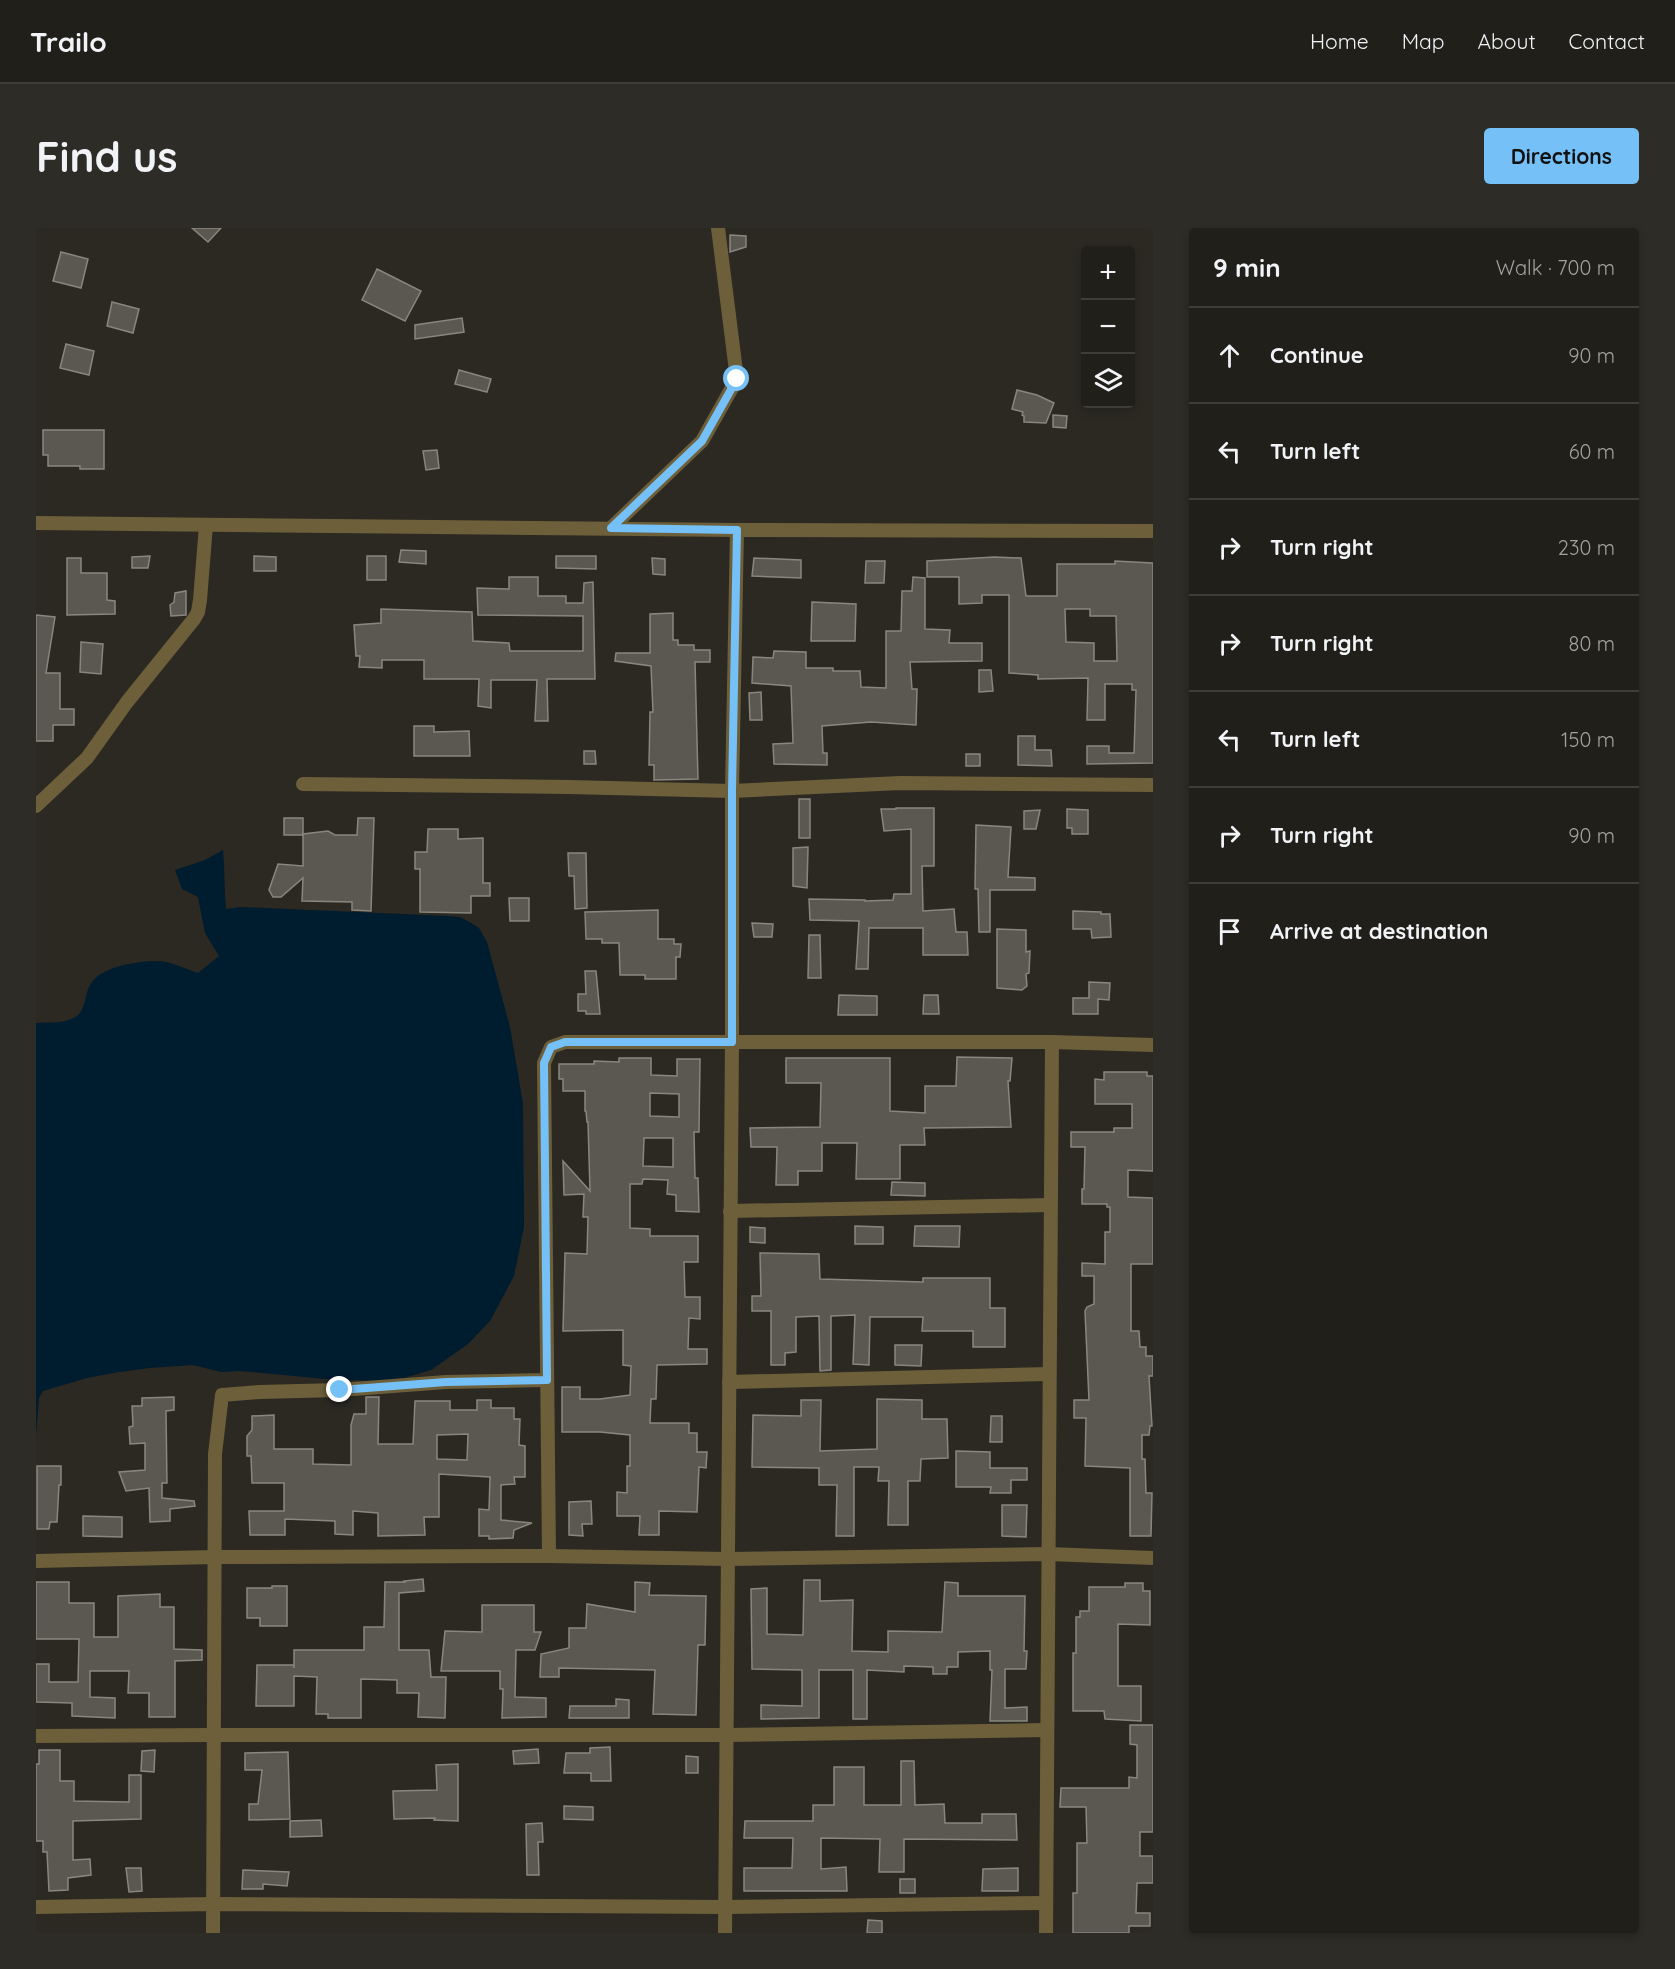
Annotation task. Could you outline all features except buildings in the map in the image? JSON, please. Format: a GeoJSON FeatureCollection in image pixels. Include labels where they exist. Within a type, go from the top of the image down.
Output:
{"type":"FeatureCollection","features":[{"type":"Feature","properties":{"kind":"street"},"geometry":{"type":"LineString","coordinates":[[611,528],[702,441],[737,379],[718,228]]}},
{"type":"Feature","properties":{"kind":"street"},"geometry":{"type":"LineString","coordinates":[[36,523],[737,530],[1153,531]]}},
{"type":"Feature","properties":{"kind":"street"},"geometry":{"type":"LineString","coordinates":[[36,807],[87,758],[127,702],[198,612],[206,525]]}},
{"type":"Feature","properties":{"kind":"street"},"geometry":{"type":"LineString","coordinates":[[725,1933],[732,791],[737,530]]}},
{"type":"Feature","properties":{"kind":"street"},"geometry":{"type":"LineString","coordinates":[[303,784],[732,791],[900,783],[1153,785]]}},
{"type":"Feature","properties":{"kind":"street"},"geometry":{"type":"LineString","coordinates":[[549,1556],[544,1063],[551,1047],[565,1042],[1052,1042],[1153,1045]]}},
{"type":"Feature","properties":{"kind":"street"},"geometry":{"type":"LineString","coordinates":[[1046,1933],[1052,1042]]}},
{"type":"Feature","properties":{"kind":"street"},"geometry":{"type":"LineString","coordinates":[[730,1211],[1050,1204]]}},
{"type":"Feature","properties":{"kind":"street"},"geometry":{"type":"LineString","coordinates":[[729,1382],[1049,1374]]}},
{"type":"Feature","properties":{"kind":"street"},"geometry":{"type":"LineString","coordinates":[[213,1933],[215,1454],[222,1395],[340,1390],[446,1382],[547,1380]]}},
{"type":"Feature","properties":{"kind":"street"},"geometry":{"type":"LineString","coordinates":[[36,1561],[215,1557],[549,1556],[729,1559],[1048,1554],[1153,1558]]}},
{"type":"Feature","properties":{"kind":"street"},"geometry":{"type":"LineString","coordinates":[[36,1736],[726,1735],[1047,1730]]}},
{"type":"Feature","properties":{"kind":"street"},"geometry":{"type":"LineString","coordinates":[[36,1907],[213,1904],[725,1907],[1046,1903]]}},
{"type":"Feature","properties":{"kind":"water"},"geometry":{"type":"Polygon","coordinates":[[[223,850],[226,909],[241,907],[447,916],[460,917],[479,928],[487,942],[510,1027],[523,1104],[524,1227],[514,1276],[490,1321],[468,1344],[431,1370],[404,1378],[376,1381],[240,1371],[221,1372],[193,1365],[119,1372],[87,1378],[43,1391],[39,1398],[36,1436],[36,1023],[73,1019],[80,1013],[92,982],[113,968],[132,963],[162,961],[198,973],[219,956],[205,933],[198,897],[182,889],[175,870],[205,860],[223,850]]]}},
{"type":"Feature","properties":{"kind":"route"},"geometry":{"type":"LineString","coordinates":[[340,1390],[446,1382],[547,1380],[544,1063],[551,1047],[565,1042],[732,1042],[732,791],[737,530],[611,528],[702,441],[737,379]]}}]}
